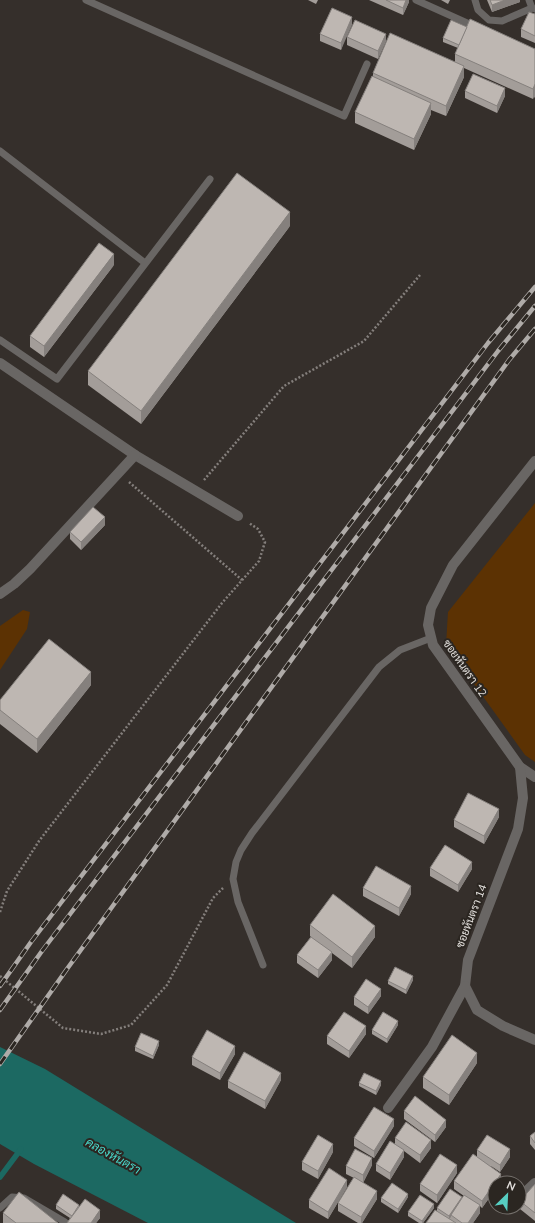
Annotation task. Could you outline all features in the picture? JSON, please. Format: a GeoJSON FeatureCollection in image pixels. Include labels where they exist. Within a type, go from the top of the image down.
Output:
{"type":"FeatureCollection","features":[{"type":"Feature","properties":{"kind":"street"},"geometry":{"type":"LineString","coordinates":[[0,363],[135,455],[238,516]]}},
{"type":"Feature","properties":{"kind":"street"},"geometry":{"type":"LineString","coordinates":[[0,594],[14,584],[30,569],[135,455]]}},
{"type":"Feature","properties":{"kind":"street","name":"ซอยหันตรา 12"},"geometry":{"type":"LineString","coordinates":[[520,766],[434,645],[428,626],[431,608],[453,565],[535,462]]}},
{"type":"Feature","properties":{"kind":"street"},"geometry":{"type":"LineString","coordinates":[[520,766],[535,777]]}},
{"type":"Feature","properties":{"kind":"street","name":"ซอยหันตรา 14"},"geometry":{"type":"LineString","coordinates":[[465,986],[468,960],[518,829],[523,798],[520,766]]}},
{"type":"Feature","properties":{"kind":"street"},"geometry":{"type":"LineString","coordinates":[[465,986],[477,1010],[503,1026],[535,1040]]}},
{"type":"Feature","properties":{"kind":"street"},"geometry":{"type":"LineString","coordinates":[[388,1108],[432,1047],[465,986]]}},
{"type":"Feature","properties":{"kind":"street"},"geometry":{"type":"LineString","coordinates":[[527,1190],[535,1183]]}},
{"type":"Feature","properties":{"kind":"lane"},"geometry":{"type":"LineString","coordinates":[[86,0],[344,116],[367,64]]}},
{"type":"Feature","properties":{"kind":"lane"},"geometry":{"type":"LineString","coordinates":[[416,0],[486,31]]}},
{"type":"Feature","properties":{"kind":"lane"},"geometry":{"type":"LineString","coordinates":[[475,0],[478,10],[489,20],[502,21],[534,9],[529,0]]}},
{"type":"Feature","properties":{"kind":"lane"},"geometry":{"type":"LineString","coordinates":[[0,151],[145,263]]}},
{"type":"Feature","properties":{"kind":"lane"},"geometry":{"type":"LineString","coordinates":[[0,340],[57,378],[210,179]]}},
{"type":"Feature","properties":{"kind":"lane"},"geometry":{"type":"LineString","coordinates":[[263,965],[238,902],[233,878],[236,862],[241,850],[252,833],[379,667],[400,650],[432,638]]}},
{"type":"Feature","properties":{"kind":"lane"},"geometry":{"type":"LineString","coordinates":[[0,1208],[12,1197],[24,1198],[65,1222]]}},
{"type":"Feature","properties":{"kind":"path"},"geometry":{"type":"LineString","coordinates":[[195,490],[284,386],[364,341],[420,275]]}},
{"type":"Feature","properties":{"kind":"path"},"geometry":{"type":"LineString","coordinates":[[118,473],[242,580]]}},
{"type":"Feature","properties":{"kind":"path"},"geometry":{"type":"LineString","coordinates":[[0,912],[7,891],[39,841],[222,603],[259,561],[265,542],[258,529],[238,516]]}},
{"type":"Feature","properties":{"kind":"path"},"geometry":{"type":"LineString","coordinates":[[0,976],[63,1028],[101,1034],[131,1025],[167,985],[213,898],[233,878]]}},
{"type":"Feature","properties":{"kind":"shaded area"},"geometry":{"type":"Polygon","coordinates":[[[535,503],[535,762],[525,755],[446,645],[448,612],[535,503]]]}},
{"type":"Feature","properties":{"kind":"shaded area"},"geometry":{"type":"Polygon","coordinates":[[[23,610],[30,612],[27,629],[0,670],[0,626],[23,610]]]}},
{"type":"Feature","properties":{"kind":"water","name":"คลองหันตรา"},"geometry":{"type":"Polygon","coordinates":[[[0,1047],[45,1069],[296,1223],[148,1223],[34,1164],[0,1144],[0,1047]]]}},
{"type":"Feature","properties":{"kind":"building"},"geometry":{"type":"Polygon","coordinates":[[[386,0],[406,0],[403,8],[386,0]]]}},
{"type":"Feature","properties":{"kind":"building"},"geometry":{"type":"Polygon","coordinates":[[[490,0],[505,0],[492,5],[490,0]]]}},
{"type":"Feature","properties":{"kind":"building"},"geometry":{"type":"Polygon","coordinates":[[[332,8],[352,17],[341,43],[320,34],[332,8]]]}},
{"type":"Feature","properties":{"kind":"building"},"geometry":{"type":"Polygon","coordinates":[[[529,12],[535,14],[535,36],[521,29],[529,12]]]}},
{"type":"Feature","properties":{"kind":"building"},"geometry":{"type":"Polygon","coordinates":[[[470,19],[535,49],[535,84],[533,89],[455,54],[470,19]]]}},
{"type":"Feature","properties":{"kind":"building"},"geometry":{"type":"Polygon","coordinates":[[[355,20],[386,34],[378,51],[347,37],[355,20]]]}},
{"type":"Feature","properties":{"kind":"building"},"geometry":{"type":"Polygon","coordinates":[[[451,20],[467,27],[459,45],[443,38],[451,20]]]}},
{"type":"Feature","properties":{"kind":"building"},"geometry":{"type":"Polygon","coordinates":[[[390,33],[464,66],[446,106],[373,73],[390,33]]]}},
{"type":"Feature","properties":{"kind":"building"},"geometry":{"type":"Polygon","coordinates":[[[473,74],[505,88],[497,106],[465,91],[473,74]]]}},
{"type":"Feature","properties":{"kind":"building"},"geometry":{"type":"Polygon","coordinates":[[[372,76],[431,103],[414,139],[355,112],[372,76]]]}},
{"type":"Feature","properties":{"kind":"building"},"geometry":{"type":"Polygon","coordinates":[[[237,173],[290,212],[141,411],[88,371],[237,173]]]}},
{"type":"Feature","properties":{"kind":"building"},"geometry":{"type":"Polygon","coordinates":[[[99,243],[114,254],[44,346],[30,336],[99,243]]]}},
{"type":"Feature","properties":{"kind":"building"},"geometry":{"type":"Polygon","coordinates":[[[93,507],[105,517],[81,542],[70,532],[93,507]]]}},
{"type":"Feature","properties":{"kind":"building"},"geometry":{"type":"Polygon","coordinates":[[[49,639],[91,672],[37,739],[0,710],[0,700],[49,639]]]}},
{"type":"Feature","properties":{"kind":"building"},"geometry":{"type":"Polygon","coordinates":[[[468,793],[499,809],[484,836],[454,820],[468,793]]]}},
{"type":"Feature","properties":{"kind":"building"},"geometry":{"type":"Polygon","coordinates":[[[445,845],[472,862],[458,885],[430,868],[445,845]]]}},
{"type":"Feature","properties":{"kind":"building"},"geometry":{"type":"Polygon","coordinates":[[[376,866],[411,886],[399,908],[363,888],[376,866]]]}},
{"type":"Feature","properties":{"kind":"building"},"geometry":{"type":"Polygon","coordinates":[[[333,894],[375,926],[352,957],[310,925],[333,894]]]}},
{"type":"Feature","properties":{"kind":"building"},"geometry":{"type":"Polygon","coordinates":[[[311,937],[332,952],[318,970],[297,955],[311,937]]]}},
{"type":"Feature","properties":{"kind":"building"},"geometry":{"type":"Polygon","coordinates":[[[395,967],[413,976],[406,990],[388,981],[395,967]]]}},
{"type":"Feature","properties":{"kind":"building"},"geometry":{"type":"Polygon","coordinates":[[[366,979],[381,989],[368,1007],[354,997],[366,979]]]}},
{"type":"Feature","properties":{"kind":"building"},"geometry":{"type":"Polygon","coordinates":[[[344,1012],[366,1026],[349,1051],[327,1036],[344,1012]]]}},
{"type":"Feature","properties":{"kind":"building"},"geometry":{"type":"Polygon","coordinates":[[[383,1012],[398,1021],[387,1039],[372,1030],[383,1012]]]}},
{"type":"Feature","properties":{"kind":"building"},"geometry":{"type":"Polygon","coordinates":[[[207,1030],[235,1046],[220,1073],[192,1057],[207,1030]]]}},
{"type":"Feature","properties":{"kind":"building"},"geometry":{"type":"Polygon","coordinates":[[[141,1033],[159,1041],[153,1056],[135,1047],[141,1033]]]}},
{"type":"Feature","properties":{"kind":"building"},"geometry":{"type":"Polygon","coordinates":[[[452,1035],[477,1053],[449,1095],[423,1077],[452,1035]]]}},
{"type":"Feature","properties":{"kind":"building"},"geometry":{"type":"Polygon","coordinates":[[[244,1052],[281,1073],[265,1101],[228,1081],[244,1052]]]}},
{"type":"Feature","properties":{"kind":"building"},"geometry":{"type":"Polygon","coordinates":[[[364,1073],[381,1081],[376,1091],[359,1083],[364,1073]]]}},
{"type":"Feature","properties":{"kind":"building"},"geometry":{"type":"Polygon","coordinates":[[[415,1096],[446,1120],[435,1135],[404,1111],[415,1096]]]}},
{"type":"Feature","properties":{"kind":"building"},"geometry":{"type":"Polygon","coordinates":[[[374,1107],[394,1119],[374,1151],[354,1138],[374,1107]]]}},
{"type":"Feature","properties":{"kind":"building"},"geometry":{"type":"Polygon","coordinates":[[[406,1122],[431,1140],[420,1155],[395,1138],[406,1122]]]}},
{"type":"Feature","properties":{"kind":"building"},"geometry":{"type":"Polygon","coordinates":[[[535,1132],[535,1143],[530,1136],[535,1132]]]}},
{"type":"Feature","properties":{"kind":"building"},"geometry":{"type":"Polygon","coordinates":[[[318,1135],[333,1144],[318,1171],[302,1162],[318,1135]]]}},
{"type":"Feature","properties":{"kind":"building"},"geometry":{"type":"Polygon","coordinates":[[[487,1135],[510,1149],[500,1165],[477,1150],[487,1135]]]}},
{"type":"Feature","properties":{"kind":"building"},"geometry":{"type":"Polygon","coordinates":[[[390,1141],[404,1150],[390,1173],[376,1164],[390,1141]]]}},
{"type":"Feature","properties":{"kind":"building"},"geometry":{"type":"Polygon","coordinates":[[[355,1149],[372,1158],[363,1175],[346,1166],[355,1149]]]}},
{"type":"Feature","properties":{"kind":"building"},"geometry":{"type":"Polygon","coordinates":[[[440,1154],[457,1165],[437,1195],[420,1184],[440,1154]]]}},
{"type":"Feature","properties":{"kind":"building"},"geometry":{"type":"Polygon","coordinates":[[[473,1154],[501,1174],[487,1175],[487,1194],[482,1201],[454,1181],[473,1154]]]}},
{"type":"Feature","properties":{"kind":"building"},"geometry":{"type":"Polygon","coordinates":[[[329,1168],[347,1180],[328,1212],[309,1200],[329,1168]]]}},
{"type":"Feature","properties":{"kind":"building"},"geometry":{"type":"Polygon","coordinates":[[[354,1177],[377,1191],[361,1217],[338,1203],[354,1177]]]}},
{"type":"Feature","properties":{"kind":"building"},"geometry":{"type":"Polygon","coordinates":[[[392,1183],[408,1194],[398,1209],[381,1198],[392,1183]]]}},
{"type":"Feature","properties":{"kind":"building"},"geometry":{"type":"Polygon","coordinates":[[[535,1184],[535,1213],[527,1207],[527,1193],[535,1184]]]}},
{"type":"Feature","properties":{"kind":"building"},"geometry":{"type":"Polygon","coordinates":[[[450,1189],[462,1197],[449,1216],[437,1208],[450,1189]]]}},
{"type":"Feature","properties":{"kind":"building"},"geometry":{"type":"Polygon","coordinates":[[[19,1192],[58,1223],[16,1223],[3,1213],[19,1192]]]}},
{"type":"Feature","properties":{"kind":"building"},"geometry":{"type":"Polygon","coordinates":[[[63,1194],[79,1205],[72,1216],[56,1205],[63,1194]]]}},
{"type":"Feature","properties":{"kind":"building"},"geometry":{"type":"Polygon","coordinates":[[[420,1195],[434,1204],[422,1221],[408,1212],[420,1195]]]}},
{"type":"Feature","properties":{"kind":"building"},"geometry":{"type":"Polygon","coordinates":[[[464,1195],[480,1205],[468,1223],[462,1223],[451,1215],[464,1195]]]}},
{"type":"Feature","properties":{"kind":"building"},"geometry":{"type":"Polygon","coordinates":[[[85,1199],[100,1210],[91,1223],[67,1223],[85,1199]]]}},
{"type":"Feature","properties":{"kind":"building"},"geometry":{"type":"Polygon","coordinates":[[[435,1210],[456,1223],[426,1223],[435,1210]]]}},
{"type":"Feature","properties":{"kind":"waterway"},"geometry":{"type":"LineString","coordinates":[[0,1177],[21,1149]]}},
{"type":"Feature","properties":{"kind":"railway"},"geometry":{"type":"LineString","coordinates":[[0,986],[31,942],[488,343],[535,287]]}},
{"type":"Feature","properties":{"kind":"railway"},"geometry":{"type":"LineString","coordinates":[[0,1010],[42,951],[498,351],[535,306]]}},
{"type":"Feature","properties":{"kind":"railway"},"geometry":{"type":"LineString","coordinates":[[0,1064],[67,969],[509,360],[535,329]]}}]}
